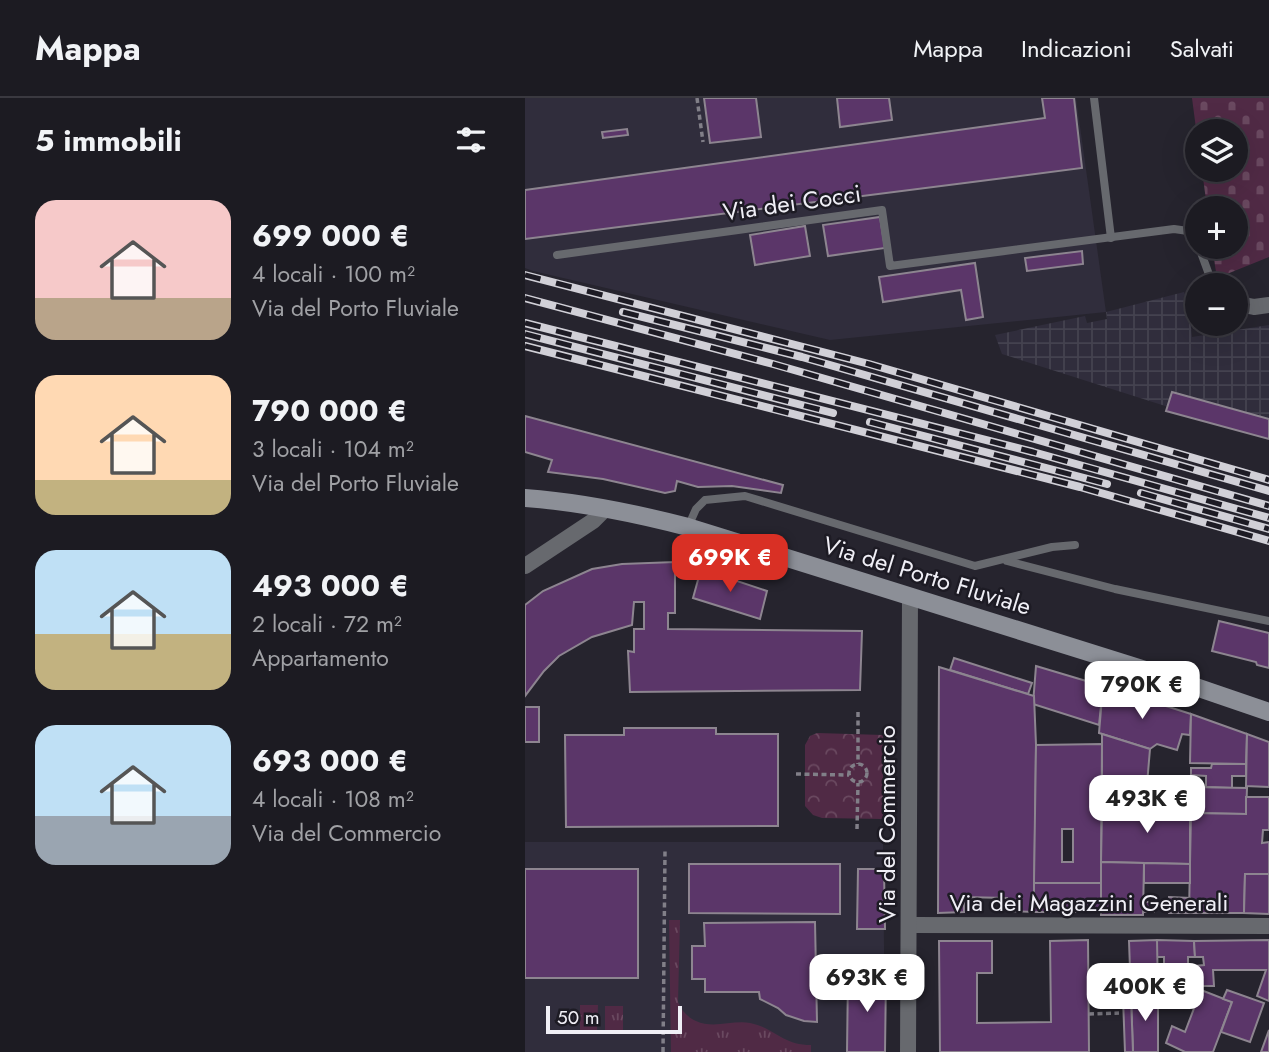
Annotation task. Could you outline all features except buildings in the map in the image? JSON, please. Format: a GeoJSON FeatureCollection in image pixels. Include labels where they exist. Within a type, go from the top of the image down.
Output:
{"type":"FeatureCollection","features":[{"type":"Feature","properties":{"kind":"main road","name":"Via del Porto Fluviale"},"geometry":{"type":"LineString","coordinates":[[525,498],[605,509],[688,527],[1155,673],[1269,712]]}},
{"type":"Feature","properties":{"kind":"street"},"geometry":{"type":"LineString","coordinates":[[1248,306],[1269,305]]}},
{"type":"Feature","properties":{"kind":"street"},"geometry":{"type":"LineString","coordinates":[[525,566],[593,521],[605,509]]}},
{"type":"Feature","properties":{"kind":"street","name":"Via del Commercio"},"geometry":{"type":"LineString","coordinates":[[908,1052],[910,596]]}},
{"type":"Feature","properties":{"kind":"street","name":"Via dei Magazzini Generali"},"geometry":{"type":"LineString","coordinates":[[909,925],[1269,926]]}},
{"type":"Feature","properties":{"kind":"lane"},"geometry":{"type":"LineString","coordinates":[[1094,98],[1111,238],[1185,230]]}},
{"type":"Feature","properties":{"kind":"lane","name":"Via dei Cocci"},"geometry":{"type":"LineString","coordinates":[[557,255],[882,210],[890,266],[1111,238]]}},
{"type":"Feature","properties":{"kind":"lane"},"geometry":{"type":"LineString","coordinates":[[688,527],[696,509],[705,500],[745,496],[975,566],[1052,547],[1075,545]]}},
{"type":"Feature","properties":{"kind":"lane"},"geometry":{"type":"LineString","coordinates":[[1004,560],[1115,589],[1269,621]]}},
{"type":"Feature","properties":{"kind":"path"},"geometry":{"type":"LineString","coordinates":[[697,98],[703,142]]}},
{"type":"Feature","properties":{"kind":"path"},"geometry":{"type":"LineString","coordinates":[[858,712],[858,764]]}},
{"type":"Feature","properties":{"kind":"path"},"geometry":{"type":"LineString","coordinates":[[849,775],[853,766],[864,766],[867,776],[858,783]]}},
{"type":"Feature","properties":{"kind":"path"},"geometry":{"type":"LineString","coordinates":[[796,774],[849,775]]}},
{"type":"Feature","properties":{"kind":"path"},"geometry":{"type":"LineString","coordinates":[[849,775],[858,783]]}},
{"type":"Feature","properties":{"kind":"path"},"geometry":{"type":"LineString","coordinates":[[857,829],[858,783]]}},
{"type":"Feature","properties":{"kind":"path"},"geometry":{"type":"LineString","coordinates":[[663,1052],[665,851]]}},
{"type":"Feature","properties":{"kind":"path"},"geometry":{"type":"LineString","coordinates":[[1089,995],[1119,995]]}},
{"type":"Feature","properties":{"kind":"path"},"geometry":{"type":"LineString","coordinates":[[1089,1014],[1119,1013]]}},
{"type":"Feature","properties":{"kind":"shaded area"},"geometry":{"type":"Polygon","coordinates":[[[525,98],[1076,98],[1106,312],[830,340],[533,271],[525,268],[525,98]]]}},
{"type":"Feature","properties":{"kind":"shaded area"},"geometry":{"type":"Polygon","coordinates":[[[1184,292],[1185,336],[1248,336],[1248,328],[1269,325],[1269,439],[1002,354],[995,335],[1085,316],[1087,323],[1107,319],[1106,312],[1184,292]]]}},
{"type":"Feature","properties":{"kind":"shaded area"},"geometry":{"type":"Polygon","coordinates":[[[525,842],[883,842],[885,1052],[525,1052],[525,842]]]}},
{"type":"Feature","properties":{"kind":"green space"},"geometry":{"type":"Polygon","coordinates":[[[1192,98],[1269,98],[1269,257],[1229,273],[1216,273],[1214,259],[1248,259],[1248,196],[1205,196],[1204,182],[1248,182],[1248,119],[1195,119],[1192,98]]]}},
{"type":"Feature","properties":{"kind":"green space"},"geometry":{"type":"Polygon","coordinates":[[[817,733],[883,735],[883,819],[822,818],[813,815],[805,806],[805,745],[810,736],[817,733]]]}},
{"type":"Feature","properties":{"kind":"green space"},"geometry":{"type":"Polygon","coordinates":[[[669,920],[680,920],[678,1002],[687,1016],[709,1024],[743,1022],[759,1025],[793,1042],[811,1045],[811,1052],[671,1052],[669,920]]]}},
{"type":"Feature","properties":{"kind":"green space"},"geometry":{"type":"Polygon","coordinates":[[[580,1005],[598,1005],[597,1031],[580,1031],[580,1005]]]}},
{"type":"Feature","properties":{"kind":"green space"},"geometry":{"type":"Polygon","coordinates":[[[605,1006],[623,1006],[623,1031],[605,1031],[605,1006]]]}},
{"type":"Feature","properties":{"kind":"railway"},"geometry":{"type":"LineString","coordinates":[[525,275],[869,364],[1269,480]]}},
{"type":"Feature","properties":{"kind":"railway"},"geometry":{"type":"LineString","coordinates":[[525,298],[773,364],[1269,506]]}},
{"type":"Feature","properties":{"kind":"railway"},"geometry":{"type":"LineString","coordinates":[[623,312],[802,357],[1269,491]]}},
{"type":"Feature","properties":{"kind":"railway"},"geometry":{"type":"LineString","coordinates":[[525,323],[1033,452],[1269,518]]}},
{"type":"Feature","properties":{"kind":"railway"},"geometry":{"type":"LineString","coordinates":[[525,334],[833,413]]}},
{"type":"Feature","properties":{"kind":"railway"},"geometry":{"type":"LineString","coordinates":[[525,346],[1080,487],[1269,541]]}},
{"type":"Feature","properties":{"kind":"railway"},"geometry":{"type":"LineString","coordinates":[[870,422],[1107,484]]}},
{"type":"Feature","properties":{"kind":"railway"},"geometry":{"type":"LineString","coordinates":[[1141,493],[1269,529]]}}]}
